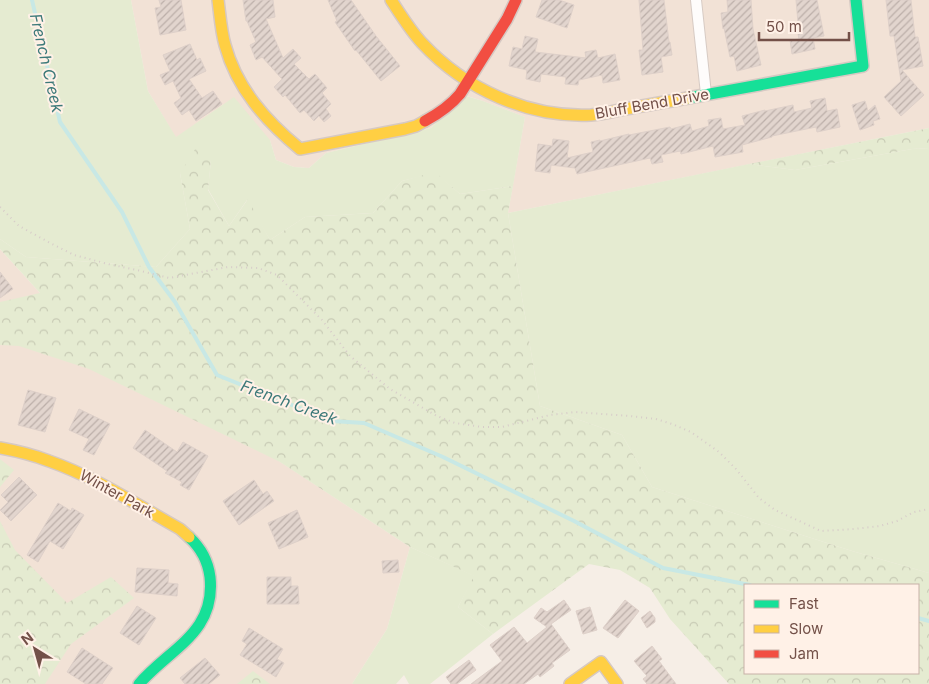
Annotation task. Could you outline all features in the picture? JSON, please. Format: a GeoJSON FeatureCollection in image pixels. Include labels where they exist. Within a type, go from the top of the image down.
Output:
{"type":"FeatureCollection","features":[{"type":"Feature","properties":{"kind":"street"},"geometry":{"type":"LineString","coordinates":[[218,0],[227,54],[242,87],[252,103],[282,134],[300,149],[405,130],[426,122],[444,110],[460,94],[507,19],[516,0]]}},
{"type":"Feature","properties":{"kind":"street","name":"Bluff Bend Drive"},"geometry":{"type":"LineString","coordinates":[[391,0],[411,30],[428,49],[449,67],[501,99],[542,112],[593,115],[863,66],[856,0]]}},
{"type":"Feature","properties":{"kind":"street"},"geometry":{"type":"LineString","coordinates":[[696,0],[706,94]]}},
{"type":"Feature","properties":{"kind":"street","name":"Winter Park"},"geometry":{"type":"LineString","coordinates":[[0,448],[37,456],[75,470],[180,529],[202,550],[209,573],[210,587],[207,610],[202,622],[184,643],[156,666],[139,684]]}},
{"type":"Feature","properties":{"kind":"street"},"geometry":{"type":"LineString","coordinates":[[570,684],[601,662],[617,684]]}},
{"type":"Feature","properties":{"kind":"path"},"geometry":{"type":"LineString","coordinates":[[0,207],[19,226],[52,244],[74,254],[108,264],[169,278],[228,266],[258,268],[277,275],[322,320],[350,356],[390,389],[437,416],[455,423],[482,427],[502,427],[550,415],[576,412],[656,419],[691,432],[719,452],[759,498],[775,510],[821,531],[880,526],[897,521],[914,512],[929,509]]}},
{"type":"Feature","properties":{"kind":"shaded area"},"geometry":{"type":"Polygon","coordinates":[[[131,0],[929,0],[929,128],[508,213],[525,117],[464,95],[431,128],[326,153],[309,168],[294,167],[276,160],[270,140],[176,138],[148,91],[131,0]]]}},
{"type":"Feature","properties":{"kind":"shaded area"},"geometry":{"type":"Polygon","coordinates":[[[0,249],[40,293],[44,307],[410,547],[387,629],[352,684],[0,684],[0,249]]]}},
{"type":"Feature","properties":{"kind":"green space"},"geometry":{"type":"Polygon","coordinates":[[[0,0],[131,0],[148,91],[176,137],[234,97],[270,140],[276,160],[294,167],[309,168],[326,153],[431,128],[463,95],[483,101],[525,117],[513,186],[460,194],[435,173],[402,181],[373,213],[305,217],[270,240],[247,200],[229,226],[208,189],[211,160],[180,173],[190,229],[156,267],[26,257],[0,239],[0,0]]]}},
{"type":"Feature","properties":{"kind":"green space"},"geometry":{"type":"Polygon","coordinates":[[[929,128],[929,148],[912,149],[795,170],[749,164],[929,128]]]}},
{"type":"Feature","properties":{"kind":"green space"},"geometry":{"type":"Polygon","coordinates":[[[199,143],[211,160],[208,190],[229,226],[248,199],[270,240],[305,217],[373,213],[402,181],[435,172],[460,194],[513,186],[508,213],[540,406],[622,435],[652,487],[852,551],[929,573],[929,684],[729,684],[670,619],[650,588],[620,570],[589,564],[493,634],[458,607],[474,576],[410,547],[280,462],[89,369],[19,346],[0,345],[0,302],[40,293],[0,249],[0,239],[26,257],[156,267],[190,229],[180,173],[199,143]]]}},
{"type":"Feature","properties":{"kind":"green space"},"geometry":{"type":"Polygon","coordinates":[[[929,148],[929,573],[852,551],[652,487],[622,435],[540,406],[508,213],[749,164],[795,170],[912,149],[929,148]]]}},
{"type":"Feature","properties":{"kind":"green space"},"geometry":{"type":"Polygon","coordinates":[[[0,459],[14,470],[0,487],[0,459]]]}},
{"type":"Feature","properties":{"kind":"green space"},"geometry":{"type":"Polygon","coordinates":[[[0,521],[15,550],[67,603],[111,577],[134,598],[71,644],[45,684],[0,684],[0,521]]]}},
{"type":"Feature","properties":{"kind":"green space"},"geometry":{"type":"Polygon","coordinates":[[[410,547],[475,576],[458,607],[493,634],[430,684],[409,684],[404,675],[396,684],[352,684],[387,629],[410,547]]]}},
{"type":"Feature","properties":{"kind":"green space"},"geometry":{"type":"Polygon","coordinates":[[[253,671],[270,684],[237,684],[253,671]]]}},
{"type":"Feature","properties":{"kind":"building"},"geometry":{"type":"Polygon","coordinates":[[[159,0],[181,0],[186,30],[160,35],[155,8],[161,7],[159,0]]]}},
{"type":"Feature","properties":{"kind":"building"},"geometry":{"type":"Polygon","coordinates":[[[243,0],[273,0],[275,17],[266,19],[283,58],[293,49],[301,58],[294,64],[309,79],[315,74],[327,88],[322,93],[331,104],[326,109],[331,116],[324,122],[319,116],[314,121],[304,110],[300,113],[285,95],[283,97],[274,87],[282,79],[262,57],[256,60],[250,45],[256,42],[246,21],[243,0]]]}},
{"type":"Feature","properties":{"kind":"building"},"geometry":{"type":"Polygon","coordinates":[[[328,0],[351,0],[400,66],[381,81],[355,51],[335,22],[337,21],[328,0]]]}},
{"type":"Feature","properties":{"kind":"building"},"geometry":{"type":"Polygon","coordinates":[[[542,0],[559,0],[574,5],[567,28],[536,17],[542,0]]]}},
{"type":"Feature","properties":{"kind":"building"},"geometry":{"type":"Polygon","coordinates":[[[639,0],[664,0],[672,55],[661,57],[663,72],[642,75],[639,50],[643,50],[639,0]]]}},
{"type":"Feature","properties":{"kind":"building"},"geometry":{"type":"Polygon","coordinates":[[[727,0],[751,0],[753,29],[761,65],[737,71],[734,56],[730,57],[723,29],[721,13],[728,12],[727,0]]]}},
{"type":"Feature","properties":{"kind":"building"},"geometry":{"type":"Polygon","coordinates":[[[796,0],[817,0],[824,36],[813,38],[815,49],[792,54],[790,40],[799,39],[796,24],[798,23],[796,0]]]}},
{"type":"Feature","properties":{"kind":"building"},"geometry":{"type":"Polygon","coordinates":[[[886,0],[911,0],[915,37],[918,37],[923,66],[902,70],[924,95],[901,116],[884,97],[901,81],[894,36],[890,36],[886,0]]]}},
{"type":"Feature","properties":{"kind":"building"},"geometry":{"type":"Polygon","coordinates":[[[525,36],[538,39],[535,52],[586,58],[585,52],[596,50],[598,58],[615,54],[620,80],[603,83],[602,75],[579,80],[578,85],[565,84],[566,77],[541,74],[540,82],[526,79],[527,70],[509,66],[513,47],[522,49],[525,36]]]}},
{"type":"Feature","properties":{"kind":"building"},"geometry":{"type":"Polygon","coordinates":[[[190,44],[197,60],[200,58],[206,71],[189,79],[202,98],[213,91],[222,104],[196,121],[189,110],[182,115],[174,103],[181,98],[173,81],[165,85],[160,75],[170,71],[163,55],[190,44]]]}},
{"type":"Feature","properties":{"kind":"building"},"geometry":{"type":"Polygon","coordinates":[[[825,98],[827,111],[837,109],[840,127],[817,132],[816,127],[772,136],[742,145],[743,152],[715,157],[713,146],[681,154],[680,151],[661,155],[663,162],[652,164],[650,158],[577,174],[575,168],[551,165],[550,173],[535,171],[538,144],[552,146],[553,139],[569,141],[567,158],[593,152],[591,142],[670,127],[671,129],[690,124],[692,131],[709,126],[708,120],[721,118],[723,129],[745,125],[742,116],[793,105],[794,112],[812,108],[810,101],[825,98]]]}},
{"type":"Feature","properties":{"kind":"building"},"geometry":{"type":"Polygon","coordinates":[[[865,101],[868,111],[875,105],[880,119],[873,121],[874,125],[860,130],[852,105],[865,101]]]}},
{"type":"Feature","properties":{"kind":"building"},"geometry":{"type":"Polygon","coordinates":[[[0,272],[13,289],[0,298],[0,272]]]}},
{"type":"Feature","properties":{"kind":"building"},"geometry":{"type":"Polygon","coordinates":[[[28,390],[56,398],[45,432],[18,425],[28,390]]]}},
{"type":"Feature","properties":{"kind":"building"},"geometry":{"type":"Polygon","coordinates":[[[79,409],[110,424],[94,455],[83,450],[89,439],[69,430],[79,409]]]}},
{"type":"Feature","properties":{"kind":"building"},"geometry":{"type":"Polygon","coordinates":[[[145,430],[177,452],[183,442],[208,456],[189,490],[180,485],[182,482],[165,473],[167,471],[133,448],[145,430]]]}},
{"type":"Feature","properties":{"kind":"building"},"geometry":{"type":"Polygon","coordinates":[[[19,477],[37,495],[11,521],[0,510],[8,502],[1,495],[19,477]]]}},
{"type":"Feature","properties":{"kind":"building"},"geometry":{"type":"Polygon","coordinates":[[[254,480],[263,494],[267,491],[274,501],[239,525],[223,501],[254,480]]]}},
{"type":"Feature","properties":{"kind":"building"},"geometry":{"type":"Polygon","coordinates":[[[58,503],[71,511],[72,508],[84,515],[63,549],[50,541],[38,562],[27,555],[58,503]]]}},
{"type":"Feature","properties":{"kind":"building"},"geometry":{"type":"Polygon","coordinates":[[[297,510],[308,537],[279,549],[268,523],[297,510]]]}},
{"type":"Feature","properties":{"kind":"building"},"geometry":{"type":"Polygon","coordinates":[[[398,560],[399,572],[383,573],[382,561],[398,560]]]}},
{"type":"Feature","properties":{"kind":"building"},"geometry":{"type":"Polygon","coordinates":[[[137,568],[169,570],[168,583],[178,584],[177,596],[135,592],[137,568]]]}},
{"type":"Feature","properties":{"kind":"building"},"geometry":{"type":"Polygon","coordinates":[[[267,577],[291,577],[291,586],[298,586],[299,604],[267,604],[267,577]]]}},
{"type":"Feature","properties":{"kind":"building"},"geometry":{"type":"Polygon","coordinates":[[[564,600],[571,610],[551,624],[570,650],[552,663],[554,666],[540,677],[538,674],[524,684],[471,684],[502,661],[490,645],[514,627],[527,643],[547,627],[534,618],[541,608],[547,612],[564,600]]]}},
{"type":"Feature","properties":{"kind":"building"},"geometry":{"type":"Polygon","coordinates":[[[625,600],[639,611],[618,638],[603,628],[625,600]]]}},
{"type":"Feature","properties":{"kind":"building"},"geometry":{"type":"Polygon","coordinates":[[[137,606],[156,618],[139,645],[120,633],[137,606]]]}},
{"type":"Feature","properties":{"kind":"building"},"geometry":{"type":"Polygon","coordinates":[[[590,607],[597,630],[583,634],[576,611],[590,607]]]}},
{"type":"Feature","properties":{"kind":"building"},"geometry":{"type":"Polygon","coordinates":[[[650,611],[655,618],[655,622],[647,628],[641,618],[650,611]]]}},
{"type":"Feature","properties":{"kind":"building"},"geometry":{"type":"Polygon","coordinates":[[[249,628],[283,649],[277,659],[284,663],[276,677],[240,655],[247,644],[242,641],[249,628]]]}},
{"type":"Feature","properties":{"kind":"building"},"geometry":{"type":"Polygon","coordinates":[[[652,646],[662,659],[659,661],[676,684],[647,684],[643,679],[647,676],[634,661],[652,646]]]}},
{"type":"Feature","properties":{"kind":"building"},"geometry":{"type":"Polygon","coordinates":[[[82,648],[113,668],[102,684],[86,684],[67,672],[82,648]]]}},
{"type":"Feature","properties":{"kind":"building"},"geometry":{"type":"Polygon","coordinates":[[[205,658],[220,675],[209,684],[185,684],[180,678],[205,658]]]}},
{"type":"Feature","properties":{"kind":"building"},"geometry":{"type":"Polygon","coordinates":[[[469,660],[476,670],[457,684],[451,684],[446,677],[469,660]]]}},
{"type":"Feature","properties":{"kind":"waterway","name":"French Creek"},"geometry":{"type":"LineString","coordinates":[[32,0],[60,122],[122,212],[149,267],[175,302],[217,375],[332,421],[364,423],[443,457],[574,521],[663,568],[745,584]]}},
{"type":"Feature","properties":{"kind":"waterway","name":"French Creek"},"geometry":{"type":"LineString","coordinates":[[919,618],[929,621]]}},
{"type":"Feature","properties":{"kind":"traffic: fast"},"geometry":{"type":"LineString","coordinates":[[688,98],[863,66],[856,0]]}},
{"type":"Feature","properties":{"kind":"traffic: fast"},"geometry":{"type":"LineString","coordinates":[[139,684],[188,638],[206,612],[210,596],[208,566],[203,555],[189,537]]}},
{"type":"Feature","properties":{"kind":"traffic: slow"},"geometry":{"type":"LineString","coordinates":[[218,0],[224,40],[237,76],[264,115],[300,149],[405,129],[425,121]]}},
{"type":"Feature","properties":{"kind":"traffic: slow"},"geometry":{"type":"LineString","coordinates":[[391,0],[422,43],[439,59],[478,87],[521,106],[567,115],[591,115],[688,98]]}},
{"type":"Feature","properties":{"kind":"traffic: slow"},"geometry":{"type":"LineString","coordinates":[[0,448],[37,457],[83,475],[180,529],[189,537]]}},
{"type":"Feature","properties":{"kind":"traffic: slow"},"geometry":{"type":"LineString","coordinates":[[570,684],[601,662],[617,684]]}},
{"type":"Feature","properties":{"kind":"traffic: jam"},"geometry":{"type":"LineString","coordinates":[[425,121],[435,116],[460,94],[507,19],[516,0]]}}]}
